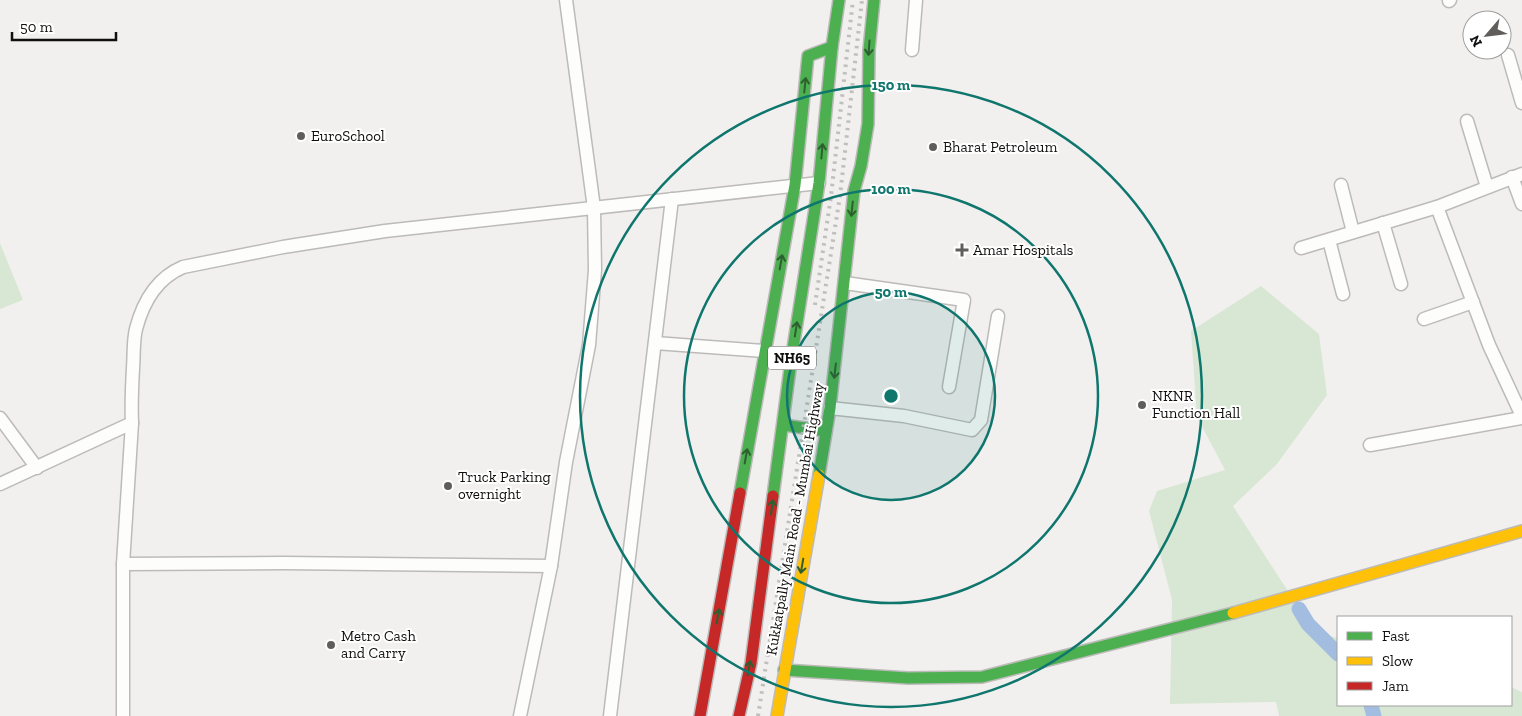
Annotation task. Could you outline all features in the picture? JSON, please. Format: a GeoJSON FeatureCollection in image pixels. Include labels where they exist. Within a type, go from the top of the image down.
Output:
{"type":"FeatureCollection","features":[{"type":"Feature","properties":{"kind":"main road","name":"Kukkatpally Main Road - Mumbai Highway"},"geometry":{"type":"LineString","coordinates":[[739,716],[751,663],[783,425],[819,183],[832,47],[839,0]]}},
{"type":"Feature","properties":{"kind":"main road","name":"Kukkatpally Main Road - Mumbai Highway"},"geometry":{"type":"LineString","coordinates":[[777,716],[830,408],[854,191],[861,166],[868,124],[869,50],[874,0]]}},
{"type":"Feature","properties":{"kind":"main road"},"geometry":{"type":"LineString","coordinates":[[700,716],[795,185],[808,56],[832,47]]}},
{"type":"Feature","properties":{"kind":"main road"},"geometry":{"type":"LineString","coordinates":[[783,425],[826,431]]}},
{"type":"Feature","properties":{"kind":"main road"},"geometry":{"type":"LineString","coordinates":[[784,670],[888,678],[956,679],[982,677],[1214,618],[1522,531]]}},
{"type":"Feature","properties":{"kind":"street"},"geometry":{"type":"LineString","coordinates":[[520,716],[551,566],[566,462],[589,345],[595,270],[594,208],[566,0]]}},
{"type":"Feature","properties":{"kind":"street"},"geometry":{"type":"LineString","coordinates":[[912,50],[916,0]]}},
{"type":"Feature","properties":{"kind":"street"},"geometry":{"type":"LineString","coordinates":[[1509,60],[1522,103]]}},
{"type":"Feature","properties":{"kind":"street"},"geometry":{"type":"LineString","coordinates":[[1467,122],[1487,188]]}},
{"type":"Feature","properties":{"kind":"street"},"geometry":{"type":"LineString","coordinates":[[1301,248],[1437,207],[1517,176],[1522,204]]}},
{"type":"Feature","properties":{"kind":"street"},"geometry":{"type":"LineString","coordinates":[[122,716],[123,564],[136,331],[144,306],[157,284],[171,272],[183,267],[274,249],[376,232],[819,183]]}},
{"type":"Feature","properties":{"kind":"street"},"geometry":{"type":"LineString","coordinates":[[1341,185],[1353,232]]}},
{"type":"Feature","properties":{"kind":"street"},"geometry":{"type":"LineString","coordinates":[[610,716],[672,199]]}},
{"type":"Feature","properties":{"kind":"street"},"geometry":{"type":"LineString","coordinates":[[1370,445],[1522,417],[1489,345],[1437,207]]}},
{"type":"Feature","properties":{"kind":"street"},"geometry":{"type":"LineString","coordinates":[[1383,223],[1401,284]]}},
{"type":"Feature","properties":{"kind":"street"},"geometry":{"type":"LineString","coordinates":[[1329,240],[1343,294]]}},
{"type":"Feature","properties":{"kind":"street"},"geometry":{"type":"LineString","coordinates":[[845,283],[964,300],[949,387]]}},
{"type":"Feature","properties":{"kind":"street"},"geometry":{"type":"LineString","coordinates":[[1424,319],[1473,302]]}},
{"type":"Feature","properties":{"kind":"street"},"geometry":{"type":"LineString","coordinates":[[830,408],[904,416],[972,430],[982,420],[998,316]]}},
{"type":"Feature","properties":{"kind":"street"},"geometry":{"type":"LineString","coordinates":[[655,343],[765,351]]}},
{"type":"Feature","properties":{"kind":"street"},"geometry":{"type":"LineString","coordinates":[[0,418],[37,468]]}},
{"type":"Feature","properties":{"kind":"street"},"geometry":{"type":"LineString","coordinates":[[0,484],[132,423]]}},
{"type":"Feature","properties":{"kind":"street"},"geometry":{"type":"LineString","coordinates":[[123,564],[283,563],[551,566]]}},
{"type":"Feature","properties":{"kind":"green space"},"geometry":{"type":"Polygon","coordinates":[[[0,243],[23,300],[0,309],[0,243]]]}},
{"type":"Feature","properties":{"kind":"green space"},"geometry":{"type":"Polygon","coordinates":[[[1261,286],[1319,334],[1327,395],[1277,464],[1233,506],[1315,633],[1337,638],[1337,706],[1512,706],[1512,687],[1522,692],[1522,716],[1279,716],[1276,702],[1170,704],[1172,600],[1149,511],[1157,491],[1225,470],[1197,417],[1191,331],[1261,286]]]}},
{"type":"Feature","properties":{"kind":"waterway"},"geometry":{"type":"LineString","coordinates":[[1299,609],[1308,624],[1337,653]]}},
{"type":"Feature","properties":{"kind":"waterway"},"geometry":{"type":"LineString","coordinates":[[1371,706],[1374,716]]}},
{"type":"Feature","properties":{"kind":"railway"},"geometry":{"type":"LineString","coordinates":[[815,305],[831,196],[853,0]]}},
{"type":"Feature","properties":{"kind":"railway"},"geometry":{"type":"LineString","coordinates":[[758,716],[840,196],[862,0]]}},
{"type":"Feature","properties":{"kind":"traffic: fast"},"geometry":{"type":"LineString","coordinates":[[773,496],[791,361],[819,183],[832,47],[839,0]]}},
{"type":"Feature","properties":{"kind":"traffic: fast"},"geometry":{"type":"LineString","coordinates":[[819,475],[830,408],[854,191],[861,166],[868,124],[869,50],[874,0]]}},
{"type":"Feature","properties":{"kind":"traffic: fast"},"geometry":{"type":"LineString","coordinates":[[740,493],[795,185],[808,56],[832,47]]}},
{"type":"Feature","properties":{"kind":"traffic: fast"},"geometry":{"type":"LineString","coordinates":[[783,425],[826,431]]}},
{"type":"Feature","properties":{"kind":"traffic: fast"},"geometry":{"type":"LineString","coordinates":[[784,670],[908,678],[982,677],[1233,613]]}},
{"type":"Feature","properties":{"kind":"traffic: slow"},"geometry":{"type":"LineString","coordinates":[[777,716],[819,475]]}},
{"type":"Feature","properties":{"kind":"traffic: slow"},"geometry":{"type":"LineString","coordinates":[[1233,613],[1522,531]]}},
{"type":"Feature","properties":{"kind":"traffic: jam"},"geometry":{"type":"LineString","coordinates":[[700,716],[740,493]]}},
{"type":"Feature","properties":{"kind":"traffic: jam"},"geometry":{"type":"LineString","coordinates":[[739,716],[751,663],[773,496]]}},
{"type":"Feature","properties":{"kind":"place","name":"EuroSchool"},"geometry":{"type":"Point","coordinates":[301,136]}},
{"type":"Feature","properties":{"kind":"place","name":"Bharat Petroleum"},"geometry":{"type":"Point","coordinates":[933,147]}},
{"type":"Feature","properties":{"kind":"place","name":"Amar Hospitals"},"geometry":{"type":"Point","coordinates":[962,250]}},
{"type":"Feature","properties":{"kind":"place","name":"NKNR Function Hall"},"geometry":{"type":"Point","coordinates":[1142,405]}},
{"type":"Feature","properties":{"kind":"place","name":"Truck Parking overnight"},"geometry":{"type":"Point","coordinates":[448,486]}},
{"type":"Feature","properties":{"kind":"place","name":"Metro Cash and Carry"},"geometry":{"type":"Point","coordinates":[331,645]}}]}
